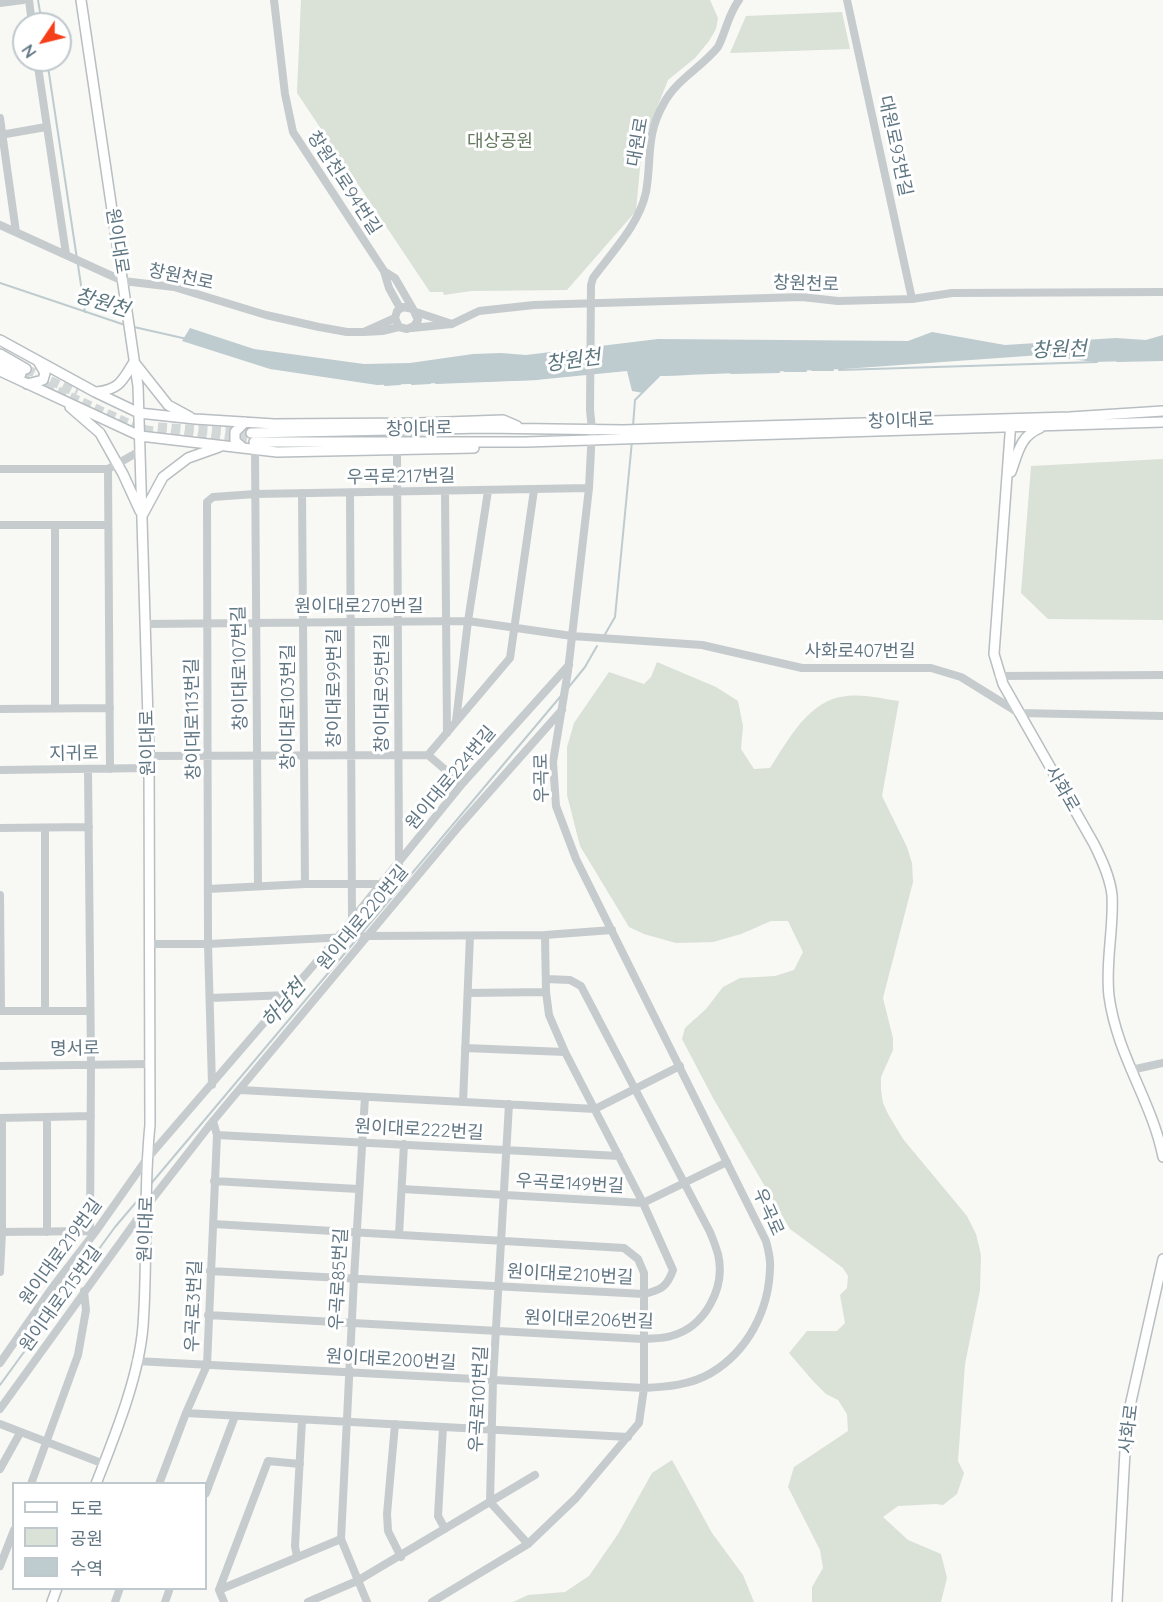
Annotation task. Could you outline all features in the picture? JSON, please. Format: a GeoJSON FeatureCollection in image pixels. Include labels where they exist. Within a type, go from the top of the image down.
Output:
{"type":"FeatureCollection","features":[{"type":"Feature","properties":{"kind":"main road","name":"원이대로"},"geometry":{"type":"LineString","coordinates":[[81,0],[123,281],[139,413],[149,768],[150,1125],[146,1163],[143,1328],[129,1395],[97,1482]]}},
{"type":"Feature","properties":{"kind":"main road"},"geometry":{"type":"LineString","coordinates":[[0,340],[95,392],[139,413],[245,422],[419,423],[503,420],[522,428]]}},
{"type":"Feature","properties":{"kind":"main road"},"geometry":{"type":"LineString","coordinates":[[0,354],[24,372],[0,362]]}},
{"type":"Feature","properties":{"kind":"main road"},"geometry":{"type":"LineString","coordinates":[[27,384],[43,380],[45,373],[37,360]]}},
{"type":"Feature","properties":{"kind":"main road"},"geometry":{"type":"LineString","coordinates":[[95,392],[111,390],[123,381],[134,360],[168,405],[195,419]]}},
{"type":"Feature","properties":{"kind":"main road"},"geometry":{"type":"LineString","coordinates":[[0,371],[140,436],[243,448],[253,442],[277,452],[508,447],[526,442]]}},
{"type":"Feature","properties":{"kind":"main road"},"geometry":{"type":"LineString","coordinates":[[60,399],[100,432],[142,516]]}},
{"type":"Feature","properties":{"kind":"main road","name":"창이대로"},"geometry":{"type":"LineString","coordinates":[[641,435],[1011,422],[1163,411]]}},
{"type":"Feature","properties":{"kind":"main road"},"geometry":{"type":"LineString","coordinates":[[243,448],[235,441],[235,432],[245,422]]}},
{"type":"Feature","properties":{"kind":"main road","name":"창이대로"},"geometry":{"type":"LineString","coordinates":[[253,442],[526,442],[592,435],[992,428],[1011,422],[1045,426],[1163,422]]}},
{"type":"Feature","properties":{"kind":"main road","name":"사화로"},"geometry":{"type":"LineString","coordinates":[[1011,422],[994,654],[999,676],[1094,844],[1108,877],[1112,904],[1109,994],[1119,1044],[1156,1132],[1163,1157]]}},
{"type":"Feature","properties":{"kind":"main road"},"geometry":{"type":"LineString","coordinates":[[1007,482],[1023,440],[1028,434],[1045,426]]}},
{"type":"Feature","properties":{"kind":"main road","name":"창이대로"},"geometry":{"type":"LineString","coordinates":[[253,442],[522,428],[577,428],[592,435]]}},
{"type":"Feature","properties":{"kind":"main road"},"geometry":{"type":"LineString","coordinates":[[992,428],[1003,439],[1005,446],[1007,482]]}},
{"type":"Feature","properties":{"kind":"main road"},"geometry":{"type":"LineString","coordinates":[[142,516],[163,477],[188,458],[222,446]]}},
{"type":"Feature","properties":{"kind":"main road","name":"사화로"},"geometry":{"type":"LineString","coordinates":[[1117,1602],[1125,1451],[1130,1406],[1163,1259]]}},
{"type":"Feature","properties":{"kind":"street"},"geometry":{"type":"LineString","coordinates":[[0,3],[22,0]]}},
{"type":"Feature","properties":{"kind":"street","name":"창원천로94번길"},"geometry":{"type":"LineString","coordinates":[[274,0],[285,94],[293,132],[384,272]]}},
{"type":"Feature","properties":{"kind":"street","name":"대원로93번길"},"geometry":{"type":"LineString","coordinates":[[847,0],[912,299]]}},
{"type":"Feature","properties":{"kind":"street","name":"대원로"},"geometry":{"type":"LineString","coordinates":[[592,435],[589,302],[593,278],[632,226],[640,210],[646,192],[651,133],[661,108],[670,93],[718,47],[724,36],[730,12],[736,2]]}},
{"type":"Feature","properties":{"kind":"street"},"geometry":{"type":"LineString","coordinates":[[39,72],[66,254]]}},
{"type":"Feature","properties":{"kind":"street"},"geometry":{"type":"LineString","coordinates":[[0,118],[16,232]]}},
{"type":"Feature","properties":{"kind":"street"},"geometry":{"type":"LineString","coordinates":[[1,134],[46,127]]}},
{"type":"Feature","properties":{"kind":"street","name":"창원천로"},"geometry":{"type":"LineString","coordinates":[[0,225],[123,281],[174,287],[266,315],[347,332],[382,331],[399,327]]}},
{"type":"Feature","properties":{"kind":"street"},"geometry":{"type":"LineString","coordinates":[[384,272],[388,288],[400,308]]}},
{"type":"Feature","properties":{"kind":"street"},"geometry":{"type":"LineString","coordinates":[[384,272],[396,278],[415,310],[416,323],[411,328]]}},
{"type":"Feature","properties":{"kind":"street","name":"창원천로"},"geometry":{"type":"LineString","coordinates":[[452,324],[479,311],[589,302],[802,297],[838,301],[912,299],[962,293],[1163,292]]}},
{"type":"Feature","properties":{"kind":"street"},"geometry":{"type":"LineString","coordinates":[[364,332],[395,318],[400,308],[407,306],[452,324]]}},
{"type":"Feature","properties":{"kind":"street"},"geometry":{"type":"LineString","coordinates":[[395,318],[399,327],[452,324]]}},
{"type":"Feature","properties":{"kind":"street"},"geometry":{"type":"LineString","coordinates":[[568,668],[589,488],[592,435]]}},
{"type":"Feature","properties":{"kind":"street","name":"창이대로107번길"},"geometry":{"type":"LineString","coordinates":[[253,442],[258,886]]}},
{"type":"Feature","properties":{"kind":"street"},"geometry":{"type":"LineString","coordinates":[[0,469],[108,468],[140,451]]}},
{"type":"Feature","properties":{"kind":"street","name":"창이대로95번길"},"geometry":{"type":"LineString","coordinates":[[397,451],[399,864]]}},
{"type":"Feature","properties":{"kind":"street"},"geometry":{"type":"LineString","coordinates":[[108,468],[110,769]]}},
{"type":"Feature","properties":{"kind":"street","name":"우곡로217번길"},"geometry":{"type":"LineString","coordinates":[[213,497],[255,494],[589,488]]}},
{"type":"Feature","properties":{"kind":"street"},"geometry":{"type":"LineString","coordinates":[[428,755],[510,658],[534,490]]}},
{"type":"Feature","properties":{"kind":"street"},"geometry":{"type":"LineString","coordinates":[[445,491],[447,733]]}},
{"type":"Feature","properties":{"kind":"street"},"geometry":{"type":"LineString","coordinates":[[456,722],[468,621],[488,491]]}},
{"type":"Feature","properties":{"kind":"street","name":"창이대로103번길"},"geometry":{"type":"LineString","coordinates":[[302,493],[305,884]]}},
{"type":"Feature","properties":{"kind":"street","name":"창이대로99번길"},"geometry":{"type":"LineString","coordinates":[[350,493],[352,921]]}},
{"type":"Feature","properties":{"kind":"street","name":"창이대로113번길"},"geometry":{"type":"LineString","coordinates":[[208,944],[207,502],[213,497]]}},
{"type":"Feature","properties":{"kind":"street"},"geometry":{"type":"LineString","coordinates":[[0,525],[108,525]]}},
{"type":"Feature","properties":{"kind":"street"},"geometry":{"type":"LineString","coordinates":[[55,525],[55,708]]}},
{"type":"Feature","properties":{"kind":"street","name":"원이대로270번길"},"geometry":{"type":"LineString","coordinates":[[145,624],[468,621],[589,637]]}},
{"type":"Feature","properties":{"kind":"street","name":"사화로407번길"},"geometry":{"type":"LineString","coordinates":[[589,637],[702,645],[802,668],[931,668],[961,677],[1018,713]]}},
{"type":"Feature","properties":{"kind":"street","name":"우곡로"},"geometry":{"type":"LineString","coordinates":[[568,668],[553,762],[556,806],[576,859],[766,1241],[771,1266],[767,1297],[756,1326],[741,1347],[710,1374],[673,1386],[644,1388]]}},
{"type":"Feature","properties":{"kind":"street","name":"원이대로224번길"},"geometry":{"type":"LineString","coordinates":[[146,1163],[340,938],[462,784],[568,668]]}},
{"type":"Feature","properties":{"kind":"street"},"geometry":{"type":"LineString","coordinates":[[999,676],[1163,675]]}},
{"type":"Feature","properties":{"kind":"street","name":"원이대로220번길"},"geometry":{"type":"LineString","coordinates":[[147,1202],[365,937],[563,707]]}},
{"type":"Feature","properties":{"kind":"street"},"geometry":{"type":"LineString","coordinates":[[0,709],[110,708]]}},
{"type":"Feature","properties":{"kind":"street"},"geometry":{"type":"LineString","coordinates":[[1018,713],[1163,716]]}},
{"type":"Feature","properties":{"kind":"street"},"geometry":{"type":"LineString","coordinates":[[148,756],[428,755],[462,784]]}},
{"type":"Feature","properties":{"kind":"street","name":"지귀로"},"geometry":{"type":"LineString","coordinates":[[0,770],[149,768]]}},
{"type":"Feature","properties":{"kind":"street"},"geometry":{"type":"LineString","coordinates":[[1,1232],[93,1231],[88,769]]}},
{"type":"Feature","properties":{"kind":"street"},"geometry":{"type":"LineString","coordinates":[[0,828],[89,827]]}},
{"type":"Feature","properties":{"kind":"street"},"geometry":{"type":"LineString","coordinates":[[45,828],[45,1011]]}},
{"type":"Feature","properties":{"kind":"street"},"geometry":{"type":"LineString","coordinates":[[208,889],[305,884],[382,884]]}},
{"type":"Feature","properties":{"kind":"street"},"geometry":{"type":"LineString","coordinates":[[0,895],[1,1011],[90,1011]]}},
{"type":"Feature","properties":{"kind":"street"},"geometry":{"type":"LineString","coordinates":[[150,944],[208,944],[365,937],[545,935],[612,930]]}},
{"type":"Feature","properties":{"kind":"street","name":"원이대로210번길"},"geometry":{"type":"LineString","coordinates":[[210,1271],[644,1294],[659,1290],[669,1281],[673,1270],[643,1203],[596,1108],[565,1052],[549,1015],[546,992],[545,935]]}},
{"type":"Feature","properties":{"kind":"street"},"geometry":{"type":"LineString","coordinates":[[463,1102],[470,936]]}},
{"type":"Feature","properties":{"kind":"street"},"geometry":{"type":"LineString","coordinates":[[208,944],[212,1085]]}},
{"type":"Feature","properties":{"kind":"street","name":"원이대로206번길"},"geometry":{"type":"LineString","coordinates":[[208,1315],[643,1339],[671,1336],[693,1326],[711,1305],[719,1284],[718,1256],[710,1232],[580,987],[570,980],[546,979]]}},
{"type":"Feature","properties":{"kind":"street"},"geometry":{"type":"LineString","coordinates":[[468,993],[546,992]]}},
{"type":"Feature","properties":{"kind":"street"},"geometry":{"type":"LineString","coordinates":[[210,998],[289,995]]}},
{"type":"Feature","properties":{"kind":"street"},"geometry":{"type":"LineString","coordinates":[[465,1048],[565,1052]]}},
{"type":"Feature","properties":{"kind":"street"},"geometry":{"type":"LineString","coordinates":[[1131,1070],[1163,1063]]}},
{"type":"Feature","properties":{"kind":"street","name":"명서로"},"geometry":{"type":"LineString","coordinates":[[0,1066],[150,1064]]}},
{"type":"Feature","properties":{"kind":"street"},"geometry":{"type":"LineString","coordinates":[[240,1090],[596,1108],[680,1066]]}},
{"type":"Feature","properties":{"kind":"street","name":"우곡로85번길"},"geometry":{"type":"LineString","coordinates":[[364,1096],[341,1539],[367,1602]]}},
{"type":"Feature","properties":{"kind":"street","name":"우곡로101번길"},"geometry":{"type":"LineString","coordinates":[[490,1502],[493,1380],[498,1331],[509,1104]]}},
{"type":"Feature","properties":{"kind":"street"},"geometry":{"type":"LineString","coordinates":[[0,1272],[1,1118],[91,1116]]}},
{"type":"Feature","properties":{"kind":"street"},"geometry":{"type":"LineString","coordinates":[[47,1117],[47,1232]]}},
{"type":"Feature","properties":{"kind":"street","name":"우곡로3번길"},"geometry":{"type":"LineString","coordinates":[[160,1482],[207,1365],[217,1135],[213,1120]]}},
{"type":"Feature","properties":{"kind":"street","name":"원이대로222번길"},"geometry":{"type":"LineString","coordinates":[[217,1135],[619,1156]]}},
{"type":"Feature","properties":{"kind":"street"},"geometry":{"type":"LineString","coordinates":[[399,1235],[404,1144]]}},
{"type":"Feature","properties":{"kind":"street"},"geometry":{"type":"LineString","coordinates":[[399,1235],[404,1144]]}},
{"type":"Feature","properties":{"kind":"street","name":"우곡로149번길"},"geometry":{"type":"LineString","coordinates":[[402,1189],[643,1203],[727,1162]]}},
{"type":"Feature","properties":{"kind":"street","name":"원이대로219번길"},"geometry":{"type":"LineString","coordinates":[[0,1363],[93,1231],[146,1163]]}},
{"type":"Feature","properties":{"kind":"street"},"geometry":{"type":"LineString","coordinates":[[214,1181],[358,1189]]}},
{"type":"Feature","properties":{"kind":"street","name":"원이대로215번길"},"geometry":{"type":"LineString","coordinates":[[0,1409],[147,1202]]}},
{"type":"Feature","properties":{"kind":"street"},"geometry":{"type":"LineString","coordinates":[[213,1224],[624,1248],[638,1259],[644,1273],[644,1388],[639,1423],[576,1498],[528,1544],[432,1602]]}},
{"type":"Feature","properties":{"kind":"street"},"geometry":{"type":"LineString","coordinates":[[32,1482],[78,1355],[86,1310],[84,1291]]}},
{"type":"Feature","properties":{"kind":"street","name":"원이대로200번길"},"geometry":{"type":"LineString","coordinates":[[136,1361],[644,1388]]}},
{"type":"Feature","properties":{"kind":"street"},"geometry":{"type":"LineString","coordinates":[[186,1413],[628,1437]]}},
{"type":"Feature","properties":{"kind":"street"},"geometry":{"type":"LineString","coordinates":[[207,1490],[234,1416]]}},
{"type":"Feature","properties":{"kind":"street"},"geometry":{"type":"LineString","coordinates":[[297,1557],[295,1546],[302,1420]]}},
{"type":"Feature","properties":{"kind":"street"},"geometry":{"type":"LineString","coordinates":[[395,1424],[387,1514],[388,1531],[400,1557]]}},
{"type":"Feature","properties":{"kind":"street"},"geometry":{"type":"LineString","coordinates":[[0,1425],[104,1464]]}},
{"type":"Feature","properties":{"kind":"street"},"geometry":{"type":"LineString","coordinates":[[443,1426],[438,1516],[445,1529]]}},
{"type":"Feature","properties":{"kind":"street"},"geometry":{"type":"LineString","coordinates":[[0,1469],[20,1433]]}},
{"type":"Feature","properties":{"kind":"street"},"geometry":{"type":"LineString","coordinates":[[224,1602],[219,1590],[268,1461],[300,1464]]}},
{"type":"Feature","properties":{"kind":"street"},"geometry":{"type":"LineString","coordinates":[[308,1602],[357,1581],[400,1557],[535,1475]]}},
{"type":"Feature","properties":{"kind":"street"},"geometry":{"type":"LineString","coordinates":[[490,1502],[528,1544]]}},
{"type":"Feature","properties":{"kind":"street"},"geometry":{"type":"LineString","coordinates":[[0,1564],[12,1535]]}},
{"type":"Feature","properties":{"kind":"street"},"geometry":{"type":"LineString","coordinates":[[219,1590],[341,1539]]}},
{"type":"Feature","properties":{"kind":"green space","name":"대상공원"},"geometry":{"type":"Polygon","coordinates":[[[301,0],[710,0],[718,18],[716,29],[709,41],[695,58],[668,80],[642,146],[636,211],[567,290],[471,291],[444,295],[443,292],[430,292],[297,93],[301,0]]]}},
{"type":"Feature","properties":{"kind":"green space"},"geometry":{"type":"Polygon","coordinates":[[[842,12],[850,49],[730,53],[746,16],[842,12]]]}},
{"type":"Feature","properties":{"kind":"green space"},"geometry":{"type":"Polygon","coordinates":[[[1163,459],[1163,620],[1048,619],[1021,593],[1031,466],[1163,459]]]}},
{"type":"Feature","properties":{"kind":"green space"},"geometry":{"type":"Polygon","coordinates":[[[657,662],[716,687],[738,701],[743,726],[741,749],[754,769],[770,768],[801,722],[822,704],[847,696],[899,701],[882,796],[907,847],[912,863],[913,882],[883,998],[893,1038],[893,1050],[881,1077],[881,1090],[883,1103],[903,1139],[967,1216],[976,1234],[981,1255],[980,1290],[965,1364],[958,1461],[964,1473],[957,1494],[943,1505],[898,1506],[883,1517],[908,1540],[941,1554],[947,1578],[941,1602],[812,1602],[812,1587],[823,1568],[820,1550],[788,1487],[794,1467],[848,1431],[847,1414],[838,1400],[826,1394],[789,1353],[807,1331],[837,1331],[845,1323],[840,1295],[847,1288],[848,1276],[843,1268],[790,1229],[713,1098],[682,1039],[685,1028],[706,1009],[723,987],[740,978],[775,976],[794,970],[803,952],[788,921],[771,921],[741,934],[713,942],[676,943],[629,927],[580,846],[567,795],[567,747],[574,723],[609,672],[644,684],[651,677],[657,662]]]}},
{"type":"Feature","properties":{"kind":"green space"},"geometry":{"type":"Polygon","coordinates":[[[672,1460],[712,1533],[743,1575],[754,1602],[513,1602],[528,1595],[565,1592],[589,1576],[618,1534],[652,1473],[672,1460]]]}},
{"type":"Feature","properties":{"kind":"water"},"geometry":{"type":"Polygon","coordinates":[[[190,328],[254,349],[364,364],[410,363],[473,354],[526,355],[658,339],[908,341],[932,332],[1005,345],[1116,338],[1146,340],[1163,335],[1163,360],[1094,362],[1041,355],[844,369],[659,376],[643,393],[632,391],[627,371],[536,380],[377,385],[270,369],[182,341],[190,328]]]}},
{"type":"Feature","properties":{"kind":"waterway"},"geometry":{"type":"LineString","coordinates":[[38,0],[40,12]]}},
{"type":"Feature","properties":{"kind":"waterway"},"geometry":{"type":"LineString","coordinates":[[49,72],[77,259]]}},
{"type":"Feature","properties":{"kind":"waterway"},"geometry":{"type":"LineString","coordinates":[[78,265],[85,312]]}},
{"type":"Feature","properties":{"kind":"waterway","name":"창원천"},"geometry":{"type":"LineString","coordinates":[[0,283],[125,325]]}},
{"type":"Feature","properties":{"kind":"waterway","name":"창원천"},"geometry":{"type":"LineString","coordinates":[[134,327],[187,339]]}},
{"type":"Feature","properties":{"kind":"waterway","name":"창원천"},"geometry":{"type":"LineString","coordinates":[[1117,361],[1163,360]]}},
{"type":"Feature","properties":{"kind":"waterway","name":"창원천"},"geometry":{"type":"LineString","coordinates":[[839,370],[1097,362]]}},
{"type":"Feature","properties":{"kind":"waterway","name":"창원천"},"geometry":{"type":"LineString","coordinates":[[812,370],[833,370]]}},
{"type":"Feature","properties":{"kind":"waterway","name":"창원천"},"geometry":{"type":"LineString","coordinates":[[785,371],[806,371]]}},
{"type":"Feature","properties":{"kind":"waterway","name":"창원천"},"geometry":{"type":"LineString","coordinates":[[731,373],[779,372]]}},
{"type":"Feature","properties":{"kind":"waterway","name":"창원천"},"geometry":{"type":"LineString","coordinates":[[662,375],[689,374]]}},
{"type":"Feature","properties":{"kind":"waterway"},"geometry":{"type":"LineString","coordinates":[[633,426],[635,400],[659,376]]}},
{"type":"Feature","properties":{"kind":"waterway","name":"창원천"},"geometry":{"type":"LineString","coordinates":[[436,383],[538,379]]}},
{"type":"Feature","properties":{"kind":"waterway","name":"창원천"},"geometry":{"type":"LineString","coordinates":[[412,384],[430,383]]}},
{"type":"Feature","properties":{"kind":"waterway","name":"창원천"},"geometry":{"type":"LineString","coordinates":[[385,385],[400,384]]}},
{"type":"Feature","properties":{"kind":"waterway"},"geometry":{"type":"LineString","coordinates":[[604,636],[615,617],[632,441]]}},
{"type":"Feature","properties":{"kind":"waterway","name":"하남천"},"geometry":{"type":"LineString","coordinates":[[568,688],[585,667],[597,646]]}},
{"type":"Feature","properties":{"kind":"waterway","name":"하남천"},"geometry":{"type":"LineString","coordinates":[[361,934],[560,697]]}},
{"type":"Feature","properties":{"kind":"waterway","name":"하남천"},"geometry":{"type":"LineString","coordinates":[[149,1186],[356,940]]}},
{"type":"Feature","properties":{"kind":"waterway","name":"하남천"},"geometry":{"type":"LineString","coordinates":[[0,1385],[115,1227],[144,1193]]}},
{"type":"Feature","properties":{"kind":"tunnel"},"geometry":{"type":"LineString","coordinates":[[26,369],[77,393]]}},
{"type":"Feature","properties":{"kind":"tunnel"},"geometry":{"type":"LineString","coordinates":[[21,374],[141,429],[254,442]]}},
{"type":"Feature","properties":{"kind":"tunnel"},"geometry":{"type":"LineString","coordinates":[[158,427],[251,433]]}}]}
